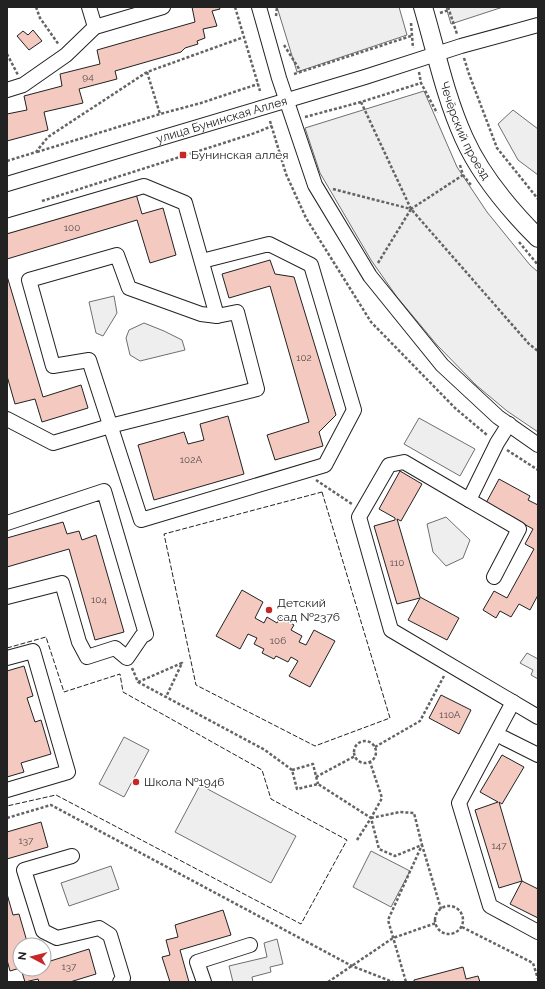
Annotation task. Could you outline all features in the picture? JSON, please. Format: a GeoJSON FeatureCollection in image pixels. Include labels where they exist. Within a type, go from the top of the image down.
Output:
{"type":"FeatureCollection","features":[{"type":"Feature","properties":{"kind":"main road","name":"Чечёрский проезд"},"geometry":{"type":"LineString","coordinates":[[423,7],[455,116],[464,138],[474,158],[494,187],[518,218],[538,238]]}},
{"type":"Feature","properties":{"kind":"street"},"geometry":{"type":"LineString","coordinates":[[89,7],[95,27]]}},
{"type":"Feature","properties":{"kind":"street"},"geometry":{"type":"LineString","coordinates":[[7,90],[23,85],[66,55],[95,27],[162,7]]}},
{"type":"Feature","properties":{"kind":"street"},"geometry":{"type":"LineString","coordinates":[[259,7],[279,78],[315,185],[370,276],[442,365],[498,417],[538,445]]}},
{"type":"Feature","properties":{"kind":"street","name":"улица Бунинская Аллея"},"geometry":{"type":"LineString","coordinates":[[7,184],[366,77],[436,54],[538,25]]}},
{"type":"Feature","properties":{"kind":"street"},"geometry":{"type":"LineString","coordinates":[[7,226],[144,186],[185,203],[217,316]]}},
{"type":"Feature","properties":{"kind":"street"},"geometry":{"type":"LineString","coordinates":[[7,419],[53,443],[110,426],[257,389],[237,312],[217,316],[201,314],[129,288],[117,255],[29,280],[53,366],[89,360],[110,426],[141,520],[325,465],[354,410],[311,265],[269,244],[202,261]]}},
{"type":"Feature","properties":{"kind":"street"},"geometry":{"type":"LineString","coordinates":[[468,500],[508,424]]}},
{"type":"Feature","properties":{"kind":"street"},"geometry":{"type":"LineString","coordinates":[[494,577],[519,529],[404,462],[388,465],[359,517],[391,630],[538,717]]}},
{"type":"Feature","properties":{"kind":"street"},"geometry":{"type":"LineString","coordinates":[[7,523],[104,491],[146,634],[142,636],[127,658],[115,648],[87,657],[79,642],[62,583],[7,597]]}},
{"type":"Feature","properties":{"kind":"street"},"geometry":{"type":"LineString","coordinates":[[7,658],[32,650],[68,772],[7,790]]}},
{"type":"Feature","properties":{"kind":"street"},"geometry":{"type":"LineString","coordinates":[[513,702],[458,803],[490,906],[538,932]]}},
{"type":"Feature","properties":{"kind":"street"},"geometry":{"type":"LineString","coordinates":[[504,738],[538,755]]}},
{"type":"Feature","properties":{"kind":"street"},"geometry":{"type":"LineString","coordinates":[[72,856],[24,870],[43,931],[57,938],[99,928],[110,935],[122,981]]}},
{"type":"Feature","properties":{"kind":"street"},"geometry":{"type":"LineString","coordinates":[[204,982],[197,962],[250,945]]}},
{"type":"Feature","properties":{"kind":"path"},"geometry":{"type":"LineString","coordinates":[[36,7],[40,18],[66,55]]}},
{"type":"Feature","properties":{"kind":"path"},"geometry":{"type":"LineString","coordinates":[[235,7],[260,91]]}},
{"type":"Feature","properties":{"kind":"path"},"geometry":{"type":"LineString","coordinates":[[294,74],[411,36]]}},
{"type":"Feature","properties":{"kind":"path"},"geometry":{"type":"LineString","coordinates":[[36,152],[48,137],[147,72],[244,37]]}},
{"type":"Feature","properties":{"kind":"path"},"geometry":{"type":"LineString","coordinates":[[7,54],[23,85]]}},
{"type":"Feature","properties":{"kind":"path"},"geometry":{"type":"LineString","coordinates":[[147,72],[160,114]]}},
{"type":"Feature","properties":{"kind":"path"},"geometry":{"type":"LineString","coordinates":[[469,74],[497,148],[538,199]]}},
{"type":"Feature","properties":{"kind":"path"},"geometry":{"type":"LineString","coordinates":[[301,118],[361,102],[421,83]]}},
{"type":"Feature","properties":{"kind":"path"},"geometry":{"type":"LineString","coordinates":[[7,161],[160,114],[201,103],[258,84]]}},
{"type":"Feature","properties":{"kind":"path"},"geometry":{"type":"LineString","coordinates":[[361,102],[411,209],[529,344],[538,351]]}},
{"type":"Feature","properties":{"kind":"path"},"geometry":{"type":"LineString","coordinates":[[36,202],[255,133],[272,126],[270,122]]}},
{"type":"Feature","properties":{"kind":"path"},"geometry":{"type":"LineString","coordinates":[[370,276],[411,209],[463,175]]}},
{"type":"Feature","properties":{"kind":"path"},"geometry":{"type":"LineString","coordinates":[[315,185],[411,209]]}},
{"type":"Feature","properties":{"kind":"path"},"geometry":{"type":"LineString","coordinates":[[302,472],[362,511]]}},
{"type":"Feature","properties":{"kind":"path"},"geometry":{"type":"LineString","coordinates":[[127,658],[138,682],[265,750],[292,770],[297,789],[318,784]]}},
{"type":"Feature","properties":{"kind":"path"},"geometry":{"type":"LineString","coordinates":[[138,682],[182,663],[166,697]]}},
{"type":"Feature","properties":{"kind":"path"},"geometry":{"type":"LineString","coordinates":[[375,747],[420,721],[449,665]]}},
{"type":"Feature","properties":{"kind":"path"},"geometry":{"type":"LineString","coordinates":[[368,741],[375,747],[375,755],[370,762],[361,762],[355,756],[354,748],[360,742],[368,741]]}},
{"type":"Feature","properties":{"kind":"path"},"geometry":{"type":"LineString","coordinates":[[316,777],[355,756]]}},
{"type":"Feature","properties":{"kind":"path"},"geometry":{"type":"LineString","coordinates":[[357,840],[382,798],[370,762]]}},
{"type":"Feature","properties":{"kind":"path"},"geometry":{"type":"LineString","coordinates":[[292,770],[313,764],[318,784],[371,818],[379,849],[395,856],[422,845]]}},
{"type":"Feature","properties":{"kind":"path"},"geometry":{"type":"LineString","coordinates":[[7,818],[51,805],[352,966],[393,982]]}},
{"type":"Feature","properties":{"kind":"path"},"geometry":{"type":"LineString","coordinates":[[371,818],[400,812],[414,813],[441,908]]}},
{"type":"Feature","properties":{"kind":"path"},"geometry":{"type":"LineString","coordinates":[[406,982],[388,920],[422,845]]}},
{"type":"Feature","properties":{"kind":"path"},"geometry":{"type":"LineString","coordinates":[[446,906],[457,908],[461,911],[463,916],[462,927],[453,934],[442,932],[438,928],[436,923],[437,913],[441,908],[446,906]]}},
{"type":"Feature","properties":{"kind":"path"},"geometry":{"type":"LineString","coordinates":[[328,982],[393,938],[436,923]]}},
{"type":"Feature","properties":{"kind":"path"},"geometry":{"type":"LineString","coordinates":[[462,927],[533,962],[538,961]]}},
{"type":"Feature","properties":{"kind":"path"},"geometry":{"type":"LineString","coordinates":[[533,962],[538,979]]}},
{"type":"Feature","properties":{"kind":"shaded area"},"geometry":{"type":"Polygon","coordinates":[[[277,7],[399,7],[407,35],[297,72],[277,7]]]}},
{"type":"Feature","properties":{"kind":"shaded area"},"geometry":{"type":"Polygon","coordinates":[[[446,7],[503,7],[451,24],[446,7]]]}},
{"type":"Feature","properties":{"kind":"shaded area"},"geometry":{"type":"Polygon","coordinates":[[[424,91],[457,167],[487,212],[530,265],[538,272],[538,432],[507,411],[476,385],[437,345],[397,297],[371,260],[320,173],[305,128],[424,91]]]}},
{"type":"Feature","properties":{"kind":"shaded area"},"geometry":{"type":"Polygon","coordinates":[[[513,110],[538,129],[538,175],[518,160],[498,124],[513,110]]]}},
{"type":"Feature","properties":{"kind":"shaded area"},"geometry":{"type":"Polygon","coordinates":[[[114,296],[117,313],[103,336],[96,333],[89,302],[114,296]]]}},
{"type":"Feature","properties":{"kind":"shaded area"},"geometry":{"type":"Polygon","coordinates":[[[144,323],[182,340],[185,350],[140,361],[130,355],[126,338],[129,330],[144,323]]]}},
{"type":"Feature","properties":{"kind":"shaded area"},"geometry":{"type":"Polygon","coordinates":[[[419,418],[475,449],[460,476],[404,444],[419,418]]]}},
{"type":"Feature","properties":{"kind":"shaded area"},"geometry":{"type":"Polygon","coordinates":[[[446,517],[470,540],[463,558],[446,566],[433,552],[427,524],[446,517]]]}},
{"type":"Feature","properties":{"kind":"shaded area"},"geometry":{"type":"Polygon","coordinates":[[[527,653],[538,659],[538,679],[531,675],[533,670],[520,663],[527,653]]]}},
{"type":"Feature","properties":{"kind":"shaded area"},"geometry":{"type":"Polygon","coordinates":[[[124,737],[149,750],[124,797],[99,784],[124,737]]]}},
{"type":"Feature","properties":{"kind":"shaded area"},"geometry":{"type":"Polygon","coordinates":[[[200,785],[296,836],[271,883],[175,832],[200,785]]]}},
{"type":"Feature","properties":{"kind":"shaded area"},"geometry":{"type":"Polygon","coordinates":[[[371,851],[410,871],[391,907],[353,887],[371,851]]]}},
{"type":"Feature","properties":{"kind":"shaded area"},"geometry":{"type":"Polygon","coordinates":[[[111,866],[119,889],[69,906],[61,883],[111,866]]]}},
{"type":"Feature","properties":{"kind":"shaded area"},"geometry":{"type":"Polygon","coordinates":[[[277,939],[283,964],[270,967],[271,972],[252,977],[253,982],[233,982],[229,966],[267,957],[264,943],[277,939]]]}},
{"type":"Feature","properties":{"kind":"building"},"geometry":{"type":"Polygon","coordinates":[[[192,7],[219,7],[220,9],[212,11],[217,26],[203,29],[205,38],[197,41],[198,44],[185,48],[181,52],[115,71],[117,79],[79,89],[83,103],[44,112],[48,130],[7,141],[7,114],[27,110],[24,96],[62,86],[60,74],[100,64],[97,50],[195,22],[192,7]]]}},
{"type":"Feature","properties":{"kind":"building"},"geometry":{"type":"Polygon","coordinates":[[[33,30],[42,41],[29,50],[17,36],[23,31],[28,35],[33,30]]]}},
{"type":"Feature","properties":{"kind":"building"},"geometry":{"type":"Polygon","coordinates":[[[136,194],[142,214],[163,208],[176,255],[150,263],[137,220],[7,259],[7,233],[136,194]]]}},
{"type":"Feature","properties":{"kind":"building"},"geometry":{"type":"Polygon","coordinates":[[[270,260],[275,274],[294,277],[336,415],[319,432],[323,446],[275,460],[267,435],[309,422],[270,286],[229,298],[222,274],[270,260]]]}},
{"type":"Feature","properties":{"kind":"building"},"geometry":{"type":"Polygon","coordinates":[[[7,276],[43,397],[81,385],[88,408],[42,422],[35,399],[15,404],[7,376],[7,276]]]}},
{"type":"Feature","properties":{"kind":"building"},"geometry":{"type":"Polygon","coordinates":[[[228,416],[244,474],[154,500],[138,445],[184,432],[188,444],[204,440],[200,424],[228,416]]]}},
{"type":"Feature","properties":{"kind":"building"},"geometry":{"type":"Polygon","coordinates":[[[400,471],[422,484],[401,521],[397,519],[420,597],[459,618],[447,640],[408,620],[420,598],[397,604],[374,526],[395,520],[395,518],[379,509],[400,471]]]}},
{"type":"Feature","properties":{"kind":"building"},"geometry":{"type":"Polygon","coordinates":[[[499,479],[530,496],[528,500],[538,505],[538,595],[530,610],[519,604],[511,617],[500,611],[496,618],[483,610],[494,591],[507,598],[534,549],[525,544],[533,529],[486,503],[499,479]]]}},
{"type":"Feature","properties":{"kind":"building"},"geometry":{"type":"Polygon","coordinates":[[[63,522],[67,534],[79,531],[82,540],[96,535],[124,632],[95,640],[69,549],[7,567],[7,538],[63,522]]]}},
{"type":"Feature","properties":{"kind":"building"},"geometry":{"type":"Polygon","coordinates":[[[242,590],[263,602],[255,618],[264,623],[267,617],[277,623],[280,617],[294,625],[291,630],[302,636],[299,642],[306,645],[314,630],[335,641],[310,687],[289,676],[298,661],[291,657],[288,662],[276,656],[274,659],[262,653],[264,649],[254,644],[257,638],[248,634],[240,649],[216,636],[242,590]]]}},
{"type":"Feature","properties":{"kind":"building"},"geometry":{"type":"Polygon","coordinates":[[[24,666],[33,696],[27,698],[35,722],[41,720],[51,754],[21,763],[24,772],[7,777],[7,671],[24,666]]]}},
{"type":"Feature","properties":{"kind":"building"},"geometry":{"type":"Polygon","coordinates":[[[441,695],[471,710],[459,734],[429,718],[441,695]]]}},
{"type":"Feature","properties":{"kind":"building"},"geometry":{"type":"Polygon","coordinates":[[[502,755],[524,767],[502,804],[499,802],[522,881],[499,888],[475,810],[498,802],[480,792],[502,755]]]}},
{"type":"Feature","properties":{"kind":"building"},"geometry":{"type":"Polygon","coordinates":[[[41,822],[48,847],[7,859],[7,832],[41,822]]]}},
{"type":"Feature","properties":{"kind":"building"},"geometry":{"type":"Polygon","coordinates":[[[522,881],[538,889],[538,918],[510,904],[522,881]]]}},
{"type":"Feature","properties":{"kind":"building"},"geometry":{"type":"Polygon","coordinates":[[[7,894],[13,915],[19,914],[26,937],[12,937],[12,970],[10,971],[7,960],[7,894]]]}},
{"type":"Feature","properties":{"kind":"building"},"geometry":{"type":"Polygon","coordinates":[[[223,910],[231,935],[180,950],[189,982],[170,982],[162,957],[170,955],[166,940],[178,937],[175,925],[223,910]]]}},
{"type":"Feature","properties":{"kind":"building"},"geometry":{"type":"Polygon","coordinates":[[[89,949],[96,974],[70,982],[39,982],[38,979],[25,982],[23,977],[52,977],[52,961],[89,949]]]}},
{"type":"Feature","properties":{"kind":"building"},"geometry":{"type":"Polygon","coordinates":[[[463,967],[466,979],[478,976],[480,982],[414,982],[414,980],[463,967]]]}},
{"type":"Feature","properties":{"kind":"fence"},"geometry":{"type":"LineString","coordinates":[[322,492],[390,718],[315,746],[196,685],[164,534],[322,492]]}},
{"type":"Feature","properties":{"kind":"fence"},"geometry":{"type":"LineString","coordinates":[[7,648],[46,637],[64,692],[120,674],[123,692],[262,770],[271,799],[347,840],[301,924],[56,795],[7,806]]}},
{"type":"Feature","properties":{"kind":"place","name":"Бунинская аллея"},"geometry":{"type":"Point","coordinates":[183,155]}},
{"type":"Feature","properties":{"kind":"place","name":"Детский сад №2376"},"geometry":{"type":"Point","coordinates":[269,610]}},
{"type":"Feature","properties":{"kind":"place","name":"Школа №1946"},"geometry":{"type":"Point","coordinates":[136,782]}}]}
